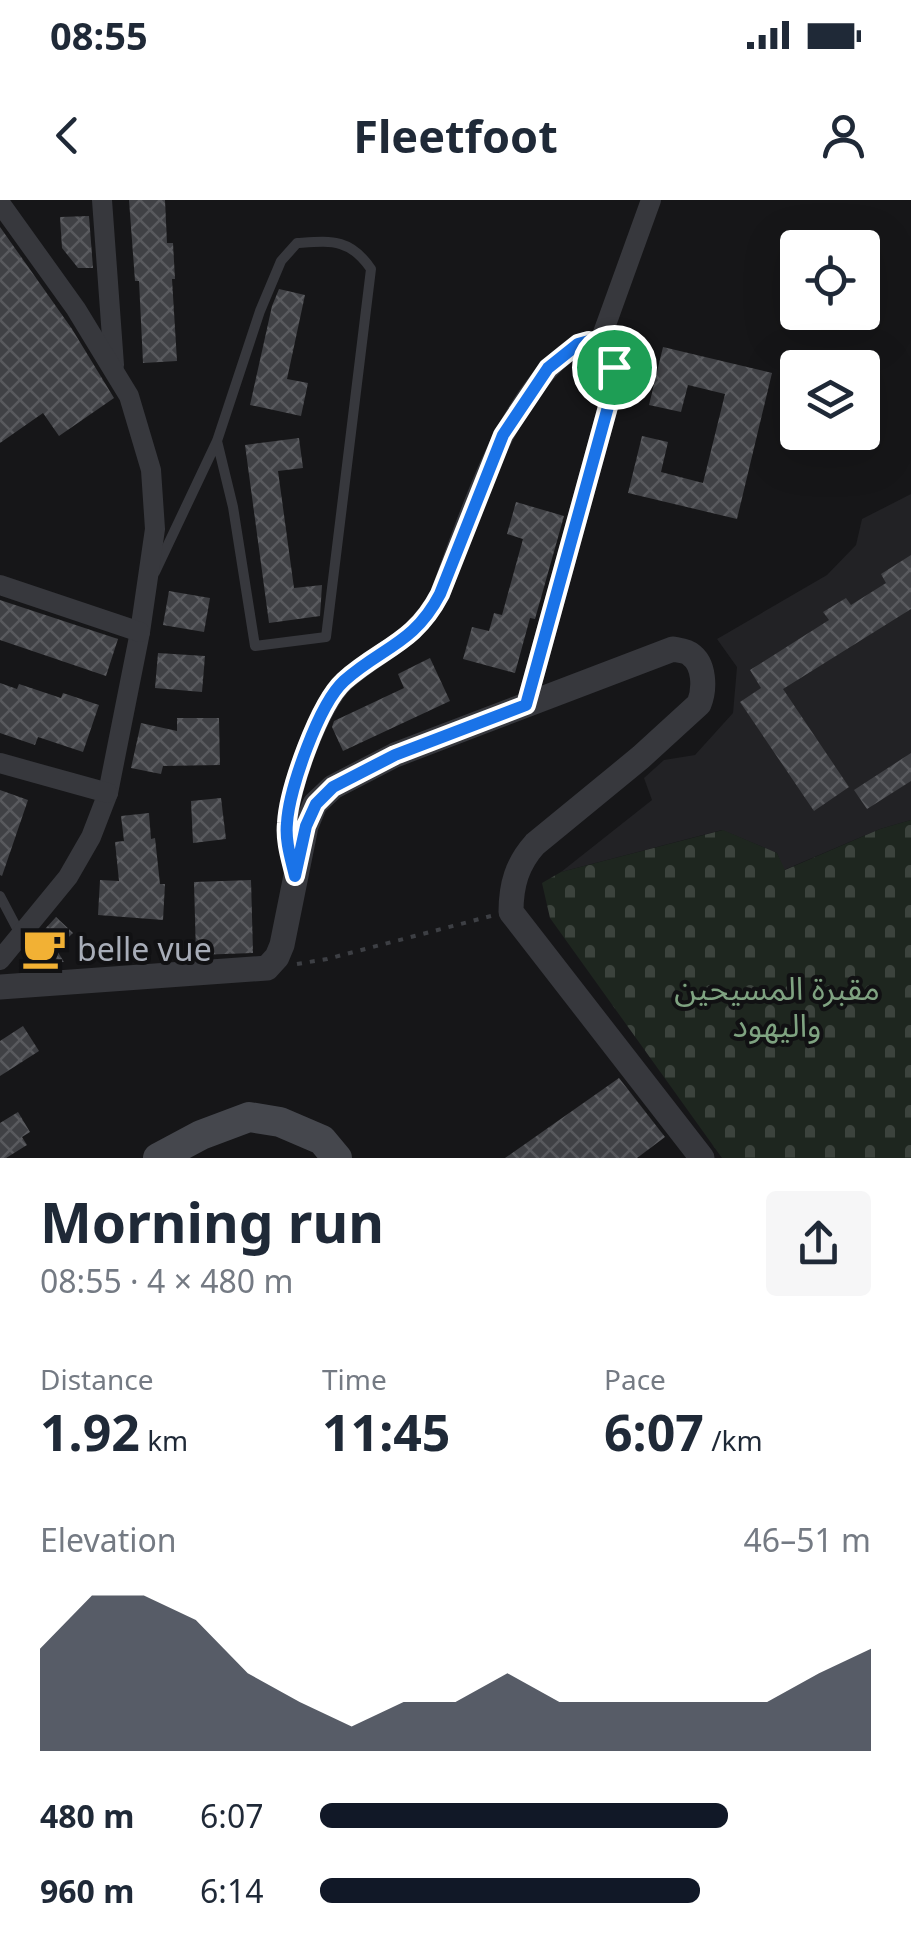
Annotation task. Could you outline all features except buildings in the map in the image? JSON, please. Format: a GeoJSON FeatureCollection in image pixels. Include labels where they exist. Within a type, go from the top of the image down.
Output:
{"type":"FeatureCollection","features":[{"type":"Feature","properties":{"kind":"main road"},"geometry":{"type":"LineString","coordinates":[[158,1158],[201,1135],[249,1117],[280,1122],[322,1140],[338,1158]]}},
{"type":"Feature","properties":{"kind":"street"},"geometry":{"type":"LineString","coordinates":[[102,200],[114,372]]}},
{"type":"Feature","properties":{"kind":"street"},"geometry":{"type":"LineString","coordinates":[[599,344],[650,200]]}},
{"type":"Feature","properties":{"kind":"street"},"geometry":{"type":"LineString","coordinates":[[0,202],[76,309],[129,396],[151,470],[155,528],[140,632],[108,792],[91,837],[68,878],[0,960]]}},
{"type":"Feature","properties":{"kind":"street"},"geometry":{"type":"LineString","coordinates":[[295,876],[286,836],[288,809],[328,702],[343,682],[402,640],[430,614],[503,435],[548,368],[578,344],[589,341],[607,352],[614,367],[614,385],[526,705]]}},
{"type":"Feature","properties":{"kind":"street"},"geometry":{"type":"LineString","coordinates":[[0,585],[140,632]]}},
{"type":"Feature","properties":{"kind":"street"},"geometry":{"type":"LineString","coordinates":[[0,987],[267,968],[282,945],[306,826],[316,804],[333,787],[395,755],[673,649],[689,652],[700,665],[703,683],[699,704],[521,859],[511,912],[702,1158]]}},
{"type":"Feature","properties":{"kind":"street"},"geometry":{"type":"LineString","coordinates":[[0,763],[108,792]]}},
{"type":"Feature","properties":{"kind":"lane"},"geometry":{"type":"LineString","coordinates":[[146,592],[217,442],[260,311],[281,261],[297,244],[333,241],[360,252],[371,269],[326,636],[255,646],[217,442]]}},
{"type":"Feature","properties":{"kind":"lane"},"geometry":{"type":"LineString","coordinates":[[0,896],[20,934]]}},
{"type":"Feature","properties":{"kind":"path"},"geometry":{"type":"LineString","coordinates":[[328,959],[511,912]]}},
{"type":"Feature","properties":{"kind":"shaded area"},"geometry":{"type":"Polygon","coordinates":[[[911,494],[911,820],[784,870],[777,853],[722,830],[561,872],[652,800],[644,778],[664,760],[695,755],[733,713],[737,667],[717,639],[827,575],[856,545],[862,519],[911,494]]]}},
{"type":"Feature","properties":{"kind":"green space","name":"مقبرة المسيحين واليهود"},"geometry":{"type":"Polygon","coordinates":[[[911,820],[911,1158],[722,1158],[550,918],[542,883],[561,872],[723,830],[777,853],[785,870],[880,829],[911,820]]]}},
{"type":"Feature","properties":{"kind":"place","name":"belle vue"},"geometry":{"type":"Point","coordinates":[44,948]}},
{"type":"Feature","properties":{"kind":"route"},"geometry":{"type":"LineString","coordinates":[[589,341],[607,352],[614,367],[614,385],[526,705],[395,755],[333,787],[316,804],[306,826],[295,876],[286,836],[288,809],[328,702],[343,682],[402,640],[430,614],[503,435],[548,368],[578,344],[589,341]]}}]}
